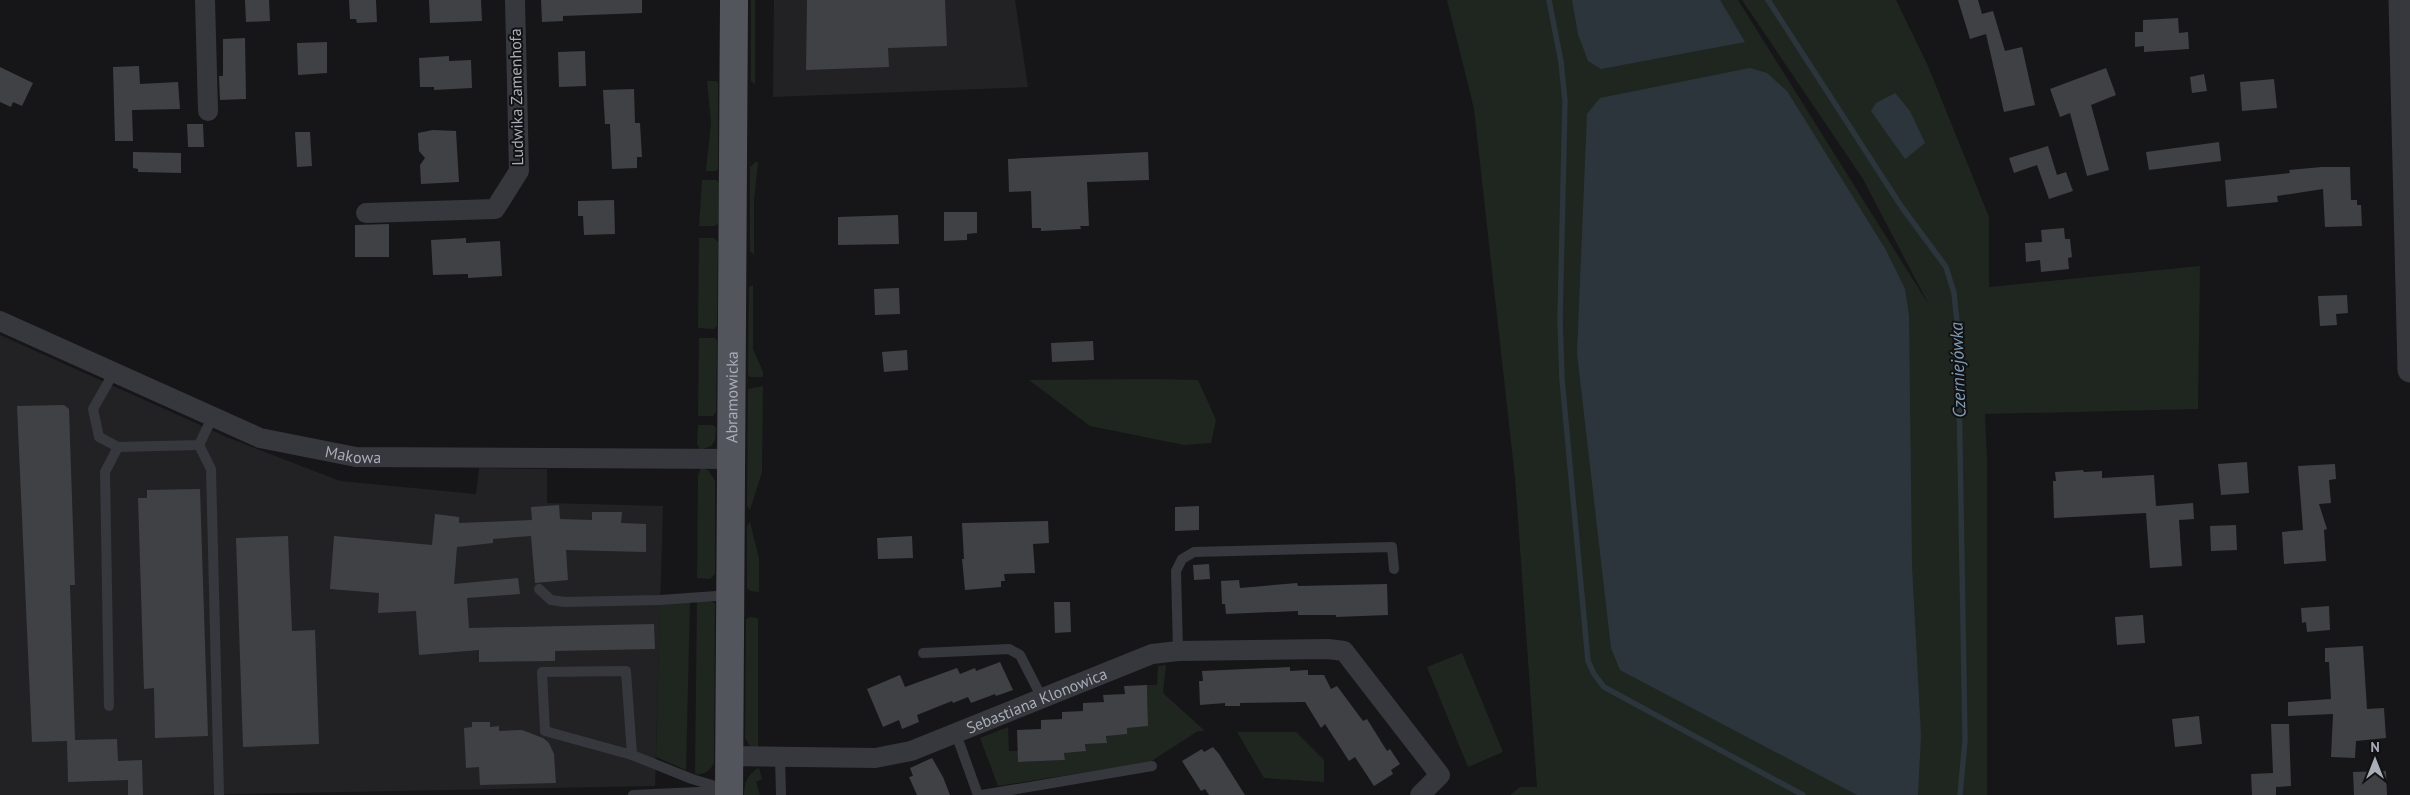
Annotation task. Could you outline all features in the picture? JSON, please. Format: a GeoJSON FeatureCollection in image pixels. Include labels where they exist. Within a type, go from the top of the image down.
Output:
{"type":"FeatureCollection","features":[{"type":"Feature","properties":{"kind":"main road","name":"Abramowicka"},"geometry":{"type":"LineString","coordinates":[[729,793],[734,0]]}},
{"type":"Feature","properties":{"kind":"street"},"geometry":{"type":"LineString","coordinates":[[205,0],[208,112]]}},
{"type":"Feature","properties":{"kind":"street","name":"Ludwika Zamenhofa"},"geometry":{"type":"LineString","coordinates":[[366,214],[495,209],[519,170],[515,0]]}},
{"type":"Feature","properties":{"kind":"street"},"geometry":{"type":"LineString","coordinates":[[2401,0],[2410,370]]}},
{"type":"Feature","properties":{"kind":"street","name":"Makowa"},"geometry":{"type":"LineString","coordinates":[[0,321],[260,438],[356,457],[732,459]]}},
{"type":"Feature","properties":{"kind":"street","name":"Sebastiana Klonowica"},"geometry":{"type":"LineString","coordinates":[[729,756],[875,758],[894,756],[956,734],[1141,657],[1178,651],[1328,649],[1344,651],[1440,775],[1420,795]]}},
{"type":"Feature","properties":{"kind":"lane"},"geometry":{"type":"LineString","coordinates":[[114,372],[94,409],[99,437],[118,447],[199,445]]}},
{"type":"Feature","properties":{"kind":"lane"},"geometry":{"type":"LineString","coordinates":[[199,445],[212,418]]}},
{"type":"Feature","properties":{"kind":"lane"},"geometry":{"type":"LineString","coordinates":[[199,445],[210,469],[218,795]]}},
{"type":"Feature","properties":{"kind":"lane"},"geometry":{"type":"LineString","coordinates":[[109,706],[105,472],[118,447]]}},
{"type":"Feature","properties":{"kind":"lane"},"geometry":{"type":"LineString","coordinates":[[1178,651],[1176,571],[1182,559],[1194,552],[1392,547],[1394,569]]}},
{"type":"Feature","properties":{"kind":"lane"},"geometry":{"type":"LineString","coordinates":[[539,590],[551,600],[564,602],[660,600],[731,595]]}},
{"type":"Feature","properties":{"kind":"lane"},"geometry":{"type":"LineString","coordinates":[[923,653],[1009,649],[1020,656],[1042,698]]}},
{"type":"Feature","properties":{"kind":"lane"},"geometry":{"type":"LineString","coordinates":[[632,755],[626,671],[542,672],[545,731],[632,755],[729,793]]}},
{"type":"Feature","properties":{"kind":"lane"},"geometry":{"type":"LineString","coordinates":[[956,734],[980,795],[1152,766]]}},
{"type":"Feature","properties":{"kind":"lane"},"geometry":{"type":"LineString","coordinates":[[780,757],[781,795]]}},
{"type":"Feature","properties":{"kind":"lane"},"geometry":{"type":"LineString","coordinates":[[633,795],[729,793]]}},
{"type":"Feature","properties":{"kind":"shaded area"},"geometry":{"type":"Polygon","coordinates":[[[751,0],[755,0],[755,85],[751,81],[751,0]]]}},
{"type":"Feature","properties":{"kind":"shaded area"},"geometry":{"type":"Polygon","coordinates":[[[774,0],[1015,0],[1028,87],[773,97],[774,0]]]}},
{"type":"Feature","properties":{"kind":"shaded area"},"geometry":{"type":"Polygon","coordinates":[[[1447,0],[1738,0],[1929,305],[1863,179],[1742,0],[1896,0],[1928,66],[1989,217],[1989,287],[2200,266],[2198,409],[1985,414],[1987,461],[1987,795],[1510,795],[1520,787],[1537,787],[1515,478],[1474,109],[1447,0]]]}},
{"type":"Feature","properties":{"kind":"shaded area"},"geometry":{"type":"Polygon","coordinates":[[[1572,0],[1720,0],[1745,42],[1601,69],[1588,61],[1578,34],[1572,0]]]}},
{"type":"Feature","properties":{"kind":"shaded area"},"geometry":{"type":"Polygon","coordinates":[[[1750,68],[1767,73],[1787,91],[1886,250],[1905,289],[1909,315],[1912,566],[1921,736],[1918,795],[1857,795],[1620,670],[1611,648],[1577,353],[1587,114],[1600,98],[1750,68]]]}},
{"type":"Feature","properties":{"kind":"shaded area"},"geometry":{"type":"Polygon","coordinates":[[[707,81],[716,81],[718,83],[718,169],[716,171],[706,171],[711,123],[707,81]]]}},
{"type":"Feature","properties":{"kind":"shaded area"},"geometry":{"type":"Polygon","coordinates":[[[1895,93],[1910,111],[1925,143],[1905,159],[1871,111],[1876,103],[1895,93]]]}},
{"type":"Feature","properties":{"kind":"shaded area"},"geometry":{"type":"Polygon","coordinates":[[[758,162],[754,200],[754,255],[750,251],[750,167],[758,162]]]}},
{"type":"Feature","properties":{"kind":"shaded area"},"geometry":{"type":"Polygon","coordinates":[[[702,180],[716,180],[719,183],[718,224],[715,226],[699,226],[702,180]]]}},
{"type":"Feature","properties":{"kind":"shaded area"},"geometry":{"type":"Polygon","coordinates":[[[699,238],[714,238],[718,242],[717,326],[714,329],[698,328],[699,238]]]}},
{"type":"Feature","properties":{"kind":"shaded area"},"geometry":{"type":"Polygon","coordinates":[[[753,285],[753,349],[763,372],[763,377],[750,377],[748,374],[749,287],[753,285]]]}},
{"type":"Feature","properties":{"kind":"shaded area"},"geometry":{"type":"Polygon","coordinates":[[[0,335],[229,438],[340,481],[476,494],[479,468],[547,469],[547,503],[663,506],[655,786],[192,795],[0,795],[0,335]]]}},
{"type":"Feature","properties":{"kind":"shaded area"},"geometry":{"type":"Polygon","coordinates":[[[699,338],[715,338],[717,341],[716,412],[713,416],[698,416],[699,338]]]}},
{"type":"Feature","properties":{"kind":"shaded area"},"geometry":{"type":"Polygon","coordinates":[[[1029,380],[1198,380],[1216,420],[1211,443],[1184,445],[1090,426],[1029,380]]]}},
{"type":"Feature","properties":{"kind":"shaded area"},"geometry":{"type":"Polygon","coordinates":[[[763,386],[762,472],[750,510],[747,506],[748,389],[763,386]]]}},
{"type":"Feature","properties":{"kind":"shaded area"},"geometry":{"type":"Polygon","coordinates":[[[698,425],[713,425],[716,428],[715,440],[711,446],[700,450],[697,444],[698,425]]]}},
{"type":"Feature","properties":{"kind":"shaded area"},"geometry":{"type":"Polygon","coordinates":[[[701,468],[708,470],[715,481],[715,574],[710,579],[697,578],[698,475],[701,468]]]}},
{"type":"Feature","properties":{"kind":"shaded area"},"geometry":{"type":"Polygon","coordinates":[[[750,522],[759,558],[759,592],[750,591],[747,588],[747,526],[750,522]]]}},
{"type":"Feature","properties":{"kind":"shaded area"},"geometry":{"type":"Polygon","coordinates":[[[690,601],[686,770],[656,757],[660,604],[690,601]]]}},
{"type":"Feature","properties":{"kind":"shaded area"},"geometry":{"type":"Polygon","coordinates":[[[697,601],[715,603],[714,763],[711,768],[701,774],[695,774],[697,601]]]}},
{"type":"Feature","properties":{"kind":"shaded area"},"geometry":{"type":"Polygon","coordinates":[[[749,617],[758,618],[758,751],[750,746],[745,738],[746,620],[749,617]]]}},
{"type":"Feature","properties":{"kind":"shaded area"},"geometry":{"type":"Polygon","coordinates":[[[1462,653],[1503,752],[1468,767],[1427,667],[1462,653]]]}},
{"type":"Feature","properties":{"kind":"shaded area"},"geometry":{"type":"Polygon","coordinates":[[[1166,665],[1163,693],[1205,731],[1198,731],[1150,762],[998,786],[980,738],[1008,727],[1009,751],[1018,751],[1018,762],[1065,760],[1064,751],[1086,751],[1085,742],[1107,742],[1106,734],[1127,734],[1127,725],[1148,725],[1147,685],[1157,685],[1158,666],[1166,665]]]}},
{"type":"Feature","properties":{"kind":"shaded area"},"geometry":{"type":"Polygon","coordinates":[[[1237,732],[1296,732],[1324,760],[1324,782],[1264,778],[1237,732]]]}},
{"type":"Feature","properties":{"kind":"shaded area"},"geometry":{"type":"Polygon","coordinates":[[[759,768],[762,779],[756,782],[760,795],[744,795],[747,779],[759,768]]]}},
{"type":"Feature","properties":{"kind":"building"},"geometry":{"type":"Polygon","coordinates":[[[245,0],[269,0],[270,21],[246,22],[245,0]]]}},
{"type":"Feature","properties":{"kind":"building"},"geometry":{"type":"Polygon","coordinates":[[[349,0],[376,0],[377,22],[357,23],[356,19],[350,19],[349,0]]]}},
{"type":"Feature","properties":{"kind":"building"},"geometry":{"type":"Polygon","coordinates":[[[429,0],[481,0],[482,21],[430,23],[429,0]]]}},
{"type":"Feature","properties":{"kind":"building"},"geometry":{"type":"Polygon","coordinates":[[[541,0],[642,0],[642,13],[563,16],[563,21],[542,22],[541,0]]]}},
{"type":"Feature","properties":{"kind":"building"},"geometry":{"type":"Polygon","coordinates":[[[807,0],[945,0],[947,46],[888,48],[889,67],[806,70],[807,0]]]}},
{"type":"Feature","properties":{"kind":"building"},"geometry":{"type":"Polygon","coordinates":[[[1958,0],[1978,0],[1982,14],[1993,11],[2005,51],[2022,47],[2035,105],[2004,112],[1986,34],[1970,39],[1958,0]]]}},
{"type":"Feature","properties":{"kind":"building"},"geometry":{"type":"Polygon","coordinates":[[[2178,18],[2179,33],[2188,32],[2189,49],[2144,52],[2144,46],[2135,47],[2135,32],[2143,32],[2143,20],[2178,18]]]}},
{"type":"Feature","properties":{"kind":"building"},"geometry":{"type":"Polygon","coordinates":[[[245,38],[246,99],[220,100],[219,76],[223,76],[223,39],[245,38]]]}},
{"type":"Feature","properties":{"kind":"building"},"geometry":{"type":"Polygon","coordinates":[[[327,42],[327,73],[298,75],[297,43],[327,42]]]}},
{"type":"Feature","properties":{"kind":"building"},"geometry":{"type":"Polygon","coordinates":[[[585,51],[586,86],[559,87],[558,52],[585,51]]]}},
{"type":"Feature","properties":{"kind":"building"},"geometry":{"type":"Polygon","coordinates":[[[449,56],[449,61],[471,60],[472,88],[434,90],[434,87],[420,87],[419,58],[449,56]]]}},
{"type":"Feature","properties":{"kind":"building"},"geometry":{"type":"Polygon","coordinates":[[[139,66],[140,84],[178,82],[180,109],[132,110],[133,141],[115,141],[113,67],[139,66]]]}},
{"type":"Feature","properties":{"kind":"building"},"geometry":{"type":"Polygon","coordinates":[[[0,67],[33,83],[22,106],[13,102],[11,107],[0,102],[0,67]]]}},
{"type":"Feature","properties":{"kind":"building"},"geometry":{"type":"Polygon","coordinates":[[[2106,68],[2116,95],[2091,105],[2109,170],[2087,176],[2070,113],[2060,117],[2050,89],[2106,68]]]}},
{"type":"Feature","properties":{"kind":"building"},"geometry":{"type":"Polygon","coordinates":[[[2204,74],[2207,91],[2192,93],[2190,77],[2204,74]]]}},
{"type":"Feature","properties":{"kind":"building"},"geometry":{"type":"Polygon","coordinates":[[[2274,79],[2277,108],[2242,111],[2240,82],[2274,79]]]}},
{"type":"Feature","properties":{"kind":"building"},"geometry":{"type":"Polygon","coordinates":[[[634,89],[635,123],[640,123],[642,157],[637,157],[637,168],[612,169],[610,124],[605,124],[603,90],[634,89]]]}},
{"type":"Feature","properties":{"kind":"building"},"geometry":{"type":"Polygon","coordinates":[[[187,124],[203,124],[204,147],[188,147],[187,124]]]}},
{"type":"Feature","properties":{"kind":"building"},"geometry":{"type":"Polygon","coordinates":[[[433,130],[456,131],[459,182],[421,184],[420,165],[425,158],[419,151],[418,133],[433,130]]]}},
{"type":"Feature","properties":{"kind":"building"},"geometry":{"type":"Polygon","coordinates":[[[295,132],[310,132],[312,166],[297,167],[295,132]]]}},
{"type":"Feature","properties":{"kind":"building"},"geometry":{"type":"Polygon","coordinates":[[[2219,142],[2221,161],[2149,170],[2146,152],[2219,142]]]}},
{"type":"Feature","properties":{"kind":"building"},"geometry":{"type":"Polygon","coordinates":[[[2048,146],[2057,175],[2066,172],[2073,191],[2049,199],[2037,165],[2014,173],[2009,158],[2048,146]]]}},
{"type":"Feature","properties":{"kind":"building"},"geometry":{"type":"Polygon","coordinates":[[[133,152],[181,153],[181,173],[138,172],[138,169],[133,168],[133,152]]]}},
{"type":"Feature","properties":{"kind":"building"},"geometry":{"type":"Polygon","coordinates":[[[1148,152],[1149,180],[1087,182],[1089,226],[1080,226],[1081,229],[1041,231],[1041,228],[1032,228],[1031,191],[1009,192],[1008,159],[1148,152]]]}},
{"type":"Feature","properties":{"kind":"building"},"geometry":{"type":"Polygon","coordinates":[[[2350,167],[2351,200],[2357,200],[2357,205],[2361,205],[2362,226],[2325,227],[2323,189],[2277,196],[2278,202],[2227,207],[2225,180],[2290,173],[2289,170],[2350,167]]]}},
{"type":"Feature","properties":{"kind":"building"},"geometry":{"type":"Polygon","coordinates":[[[614,200],[615,234],[584,235],[583,216],[578,216],[578,201],[614,200]]]}},
{"type":"Feature","properties":{"kind":"building"},"geometry":{"type":"Polygon","coordinates":[[[944,212],[977,212],[977,233],[967,234],[967,240],[944,241],[944,212]]]}},
{"type":"Feature","properties":{"kind":"building"},"geometry":{"type":"Polygon","coordinates":[[[898,215],[899,244],[838,245],[838,217],[898,215]]]}},
{"type":"Feature","properties":{"kind":"building"},"geometry":{"type":"Polygon","coordinates":[[[389,224],[389,257],[355,257],[355,225],[389,224]]]}},
{"type":"Feature","properties":{"kind":"building"},"geometry":{"type":"Polygon","coordinates":[[[2064,228],[2065,239],[2070,239],[2072,257],[2068,258],[2069,269],[2041,272],[2040,260],[2026,262],[2025,243],[2042,242],[2041,230],[2064,228]]]}},
{"type":"Feature","properties":{"kind":"building"},"geometry":{"type":"Polygon","coordinates":[[[466,238],[466,243],[500,241],[502,276],[468,278],[468,274],[433,275],[431,240],[466,238]]]}},
{"type":"Feature","properties":{"kind":"building"},"geometry":{"type":"Polygon","coordinates":[[[899,288],[900,314],[875,315],[874,289],[899,288]]]}},
{"type":"Feature","properties":{"kind":"building"},"geometry":{"type":"Polygon","coordinates":[[[2347,295],[2348,313],[2336,314],[2337,325],[2320,326],[2318,296],[2347,295]]]}},
{"type":"Feature","properties":{"kind":"building"},"geometry":{"type":"Polygon","coordinates":[[[1093,341],[1094,360],[1052,362],[1051,343],[1093,341]]]}},
{"type":"Feature","properties":{"kind":"building"},"geometry":{"type":"Polygon","coordinates":[[[907,350],[908,370],[884,372],[882,352],[907,350]]]}},
{"type":"Feature","properties":{"kind":"building"},"geometry":{"type":"Polygon","coordinates":[[[64,405],[69,409],[75,585],[70,585],[75,740],[117,739],[118,761],[142,760],[143,795],[128,795],[128,780],[68,782],[67,741],[32,742],[17,406],[64,405]]]}},
{"type":"Feature","properties":{"kind":"building"},"geometry":{"type":"Polygon","coordinates":[[[2247,462],[2249,493],[2221,495],[2218,464],[2247,462]]]}},
{"type":"Feature","properties":{"kind":"building"},"geometry":{"type":"Polygon","coordinates":[[[2335,464],[2336,479],[2329,480],[2331,503],[2319,504],[2327,529],[2324,530],[2326,561],[2284,564],[2282,532],[2303,530],[2298,466],[2335,464]]]}},
{"type":"Feature","properties":{"kind":"building"},"geometry":{"type":"Polygon","coordinates":[[[2083,470],[2084,472],[2102,471],[2102,478],[2154,475],[2156,506],[2193,503],[2194,519],[2179,520],[2182,566],[2150,568],[2146,513],[2054,518],[2053,481],[2056,481],[2055,472],[2083,470]]]}},
{"type":"Feature","properties":{"kind":"building"},"geometry":{"type":"Polygon","coordinates":[[[200,489],[208,736],[155,738],[154,688],[144,689],[138,498],[147,498],[147,490],[200,489]]]}},
{"type":"Feature","properties":{"kind":"building"},"geometry":{"type":"Polygon","coordinates":[[[559,505],[560,519],[592,520],[592,512],[622,512],[621,523],[646,524],[646,552],[566,550],[568,580],[535,583],[531,536],[493,539],[493,543],[457,547],[454,584],[518,578],[520,594],[467,598],[469,628],[654,624],[655,649],[555,651],[555,661],[479,662],[479,650],[419,655],[416,611],[378,613],[379,593],[330,589],[334,536],[432,545],[435,514],[459,517],[459,523],[532,520],[531,507],[559,505]]]}},
{"type":"Feature","properties":{"kind":"building"},"geometry":{"type":"Polygon","coordinates":[[[1199,506],[1199,530],[1175,531],[1175,507],[1199,506]]]}},
{"type":"Feature","properties":{"kind":"building"},"geometry":{"type":"Polygon","coordinates":[[[1048,521],[1049,543],[1033,544],[1035,573],[1004,574],[1005,581],[1001,581],[1001,587],[965,590],[962,559],[964,559],[962,523],[1048,521]]]}},
{"type":"Feature","properties":{"kind":"building"},"geometry":{"type":"Polygon","coordinates":[[[2236,525],[2237,550],[2211,551],[2210,526],[2236,525]]]}},
{"type":"Feature","properties":{"kind":"building"},"geometry":{"type":"Polygon","coordinates":[[[288,536],[292,631],[315,630],[319,744],[243,747],[236,538],[288,536]]]}},
{"type":"Feature","properties":{"kind":"building"},"geometry":{"type":"Polygon","coordinates":[[[912,536],[913,558],[878,559],[877,538],[912,536]]]}},
{"type":"Feature","properties":{"kind":"building"},"geometry":{"type":"Polygon","coordinates":[[[1209,564],[1210,579],[1194,580],[1193,565],[1209,564]]]}},
{"type":"Feature","properties":{"kind":"building"},"geometry":{"type":"Polygon","coordinates":[[[1239,580],[1240,588],[1297,583],[1298,586],[1387,584],[1388,615],[1336,617],[1336,615],[1298,615],[1298,611],[1226,614],[1225,604],[1222,604],[1221,581],[1239,580]]]}},
{"type":"Feature","properties":{"kind":"building"},"geometry":{"type":"Polygon","coordinates":[[[1054,602],[1070,602],[1071,632],[1055,633],[1054,602]]]}},
{"type":"Feature","properties":{"kind":"building"},"geometry":{"type":"Polygon","coordinates":[[[2329,606],[2330,630],[2307,632],[2306,622],[2302,623],[2301,608],[2329,606]]]}},
{"type":"Feature","properties":{"kind":"building"},"geometry":{"type":"Polygon","coordinates":[[[2143,615],[2145,643],[2117,645],[2115,617],[2143,615]]]}},
{"type":"Feature","properties":{"kind":"building"},"geometry":{"type":"Polygon","coordinates":[[[2363,646],[2367,709],[2384,708],[2386,738],[2356,741],[2355,758],[2331,757],[2333,714],[2288,716],[2288,702],[2331,699],[2329,662],[2325,662],[2325,648],[2363,646]]]}},
{"type":"Feature","properties":{"kind":"building"},"geometry":{"type":"Polygon","coordinates":[[[1000,662],[1013,690],[996,696],[995,694],[971,703],[968,697],[953,703],[952,701],[917,715],[919,722],[902,729],[899,720],[883,727],[867,689],[900,675],[905,687],[957,668],[960,674],[975,668],[976,671],[1000,662]]]}},
{"type":"Feature","properties":{"kind":"building"},"geometry":{"type":"Polygon","coordinates":[[[1290,667],[1290,671],[1308,670],[1308,675],[1324,675],[1331,689],[1337,686],[1363,721],[1367,719],[1387,751],[1390,749],[1400,764],[1391,770],[1393,774],[1374,786],[1355,757],[1349,761],[1325,724],[1321,728],[1305,702],[1240,703],[1240,706],[1225,706],[1225,703],[1200,705],[1199,681],[1203,681],[1202,671],[1290,667]]]}},
{"type":"Feature","properties":{"kind":"building"},"geometry":{"type":"Polygon","coordinates":[[[1147,685],[1148,726],[1127,728],[1127,734],[1106,736],[1107,743],[1085,744],[1086,751],[1064,753],[1065,760],[1018,762],[1017,730],[1041,729],[1041,720],[1062,719],[1062,712],[1083,711],[1083,703],[1104,702],[1103,695],[1125,694],[1124,686],[1147,685]]]}},
{"type":"Feature","properties":{"kind":"building"},"geometry":{"type":"Polygon","coordinates":[[[2199,716],[2202,744],[2175,747],[2172,719],[2199,716]]]}},
{"type":"Feature","properties":{"kind":"building"},"geometry":{"type":"Polygon","coordinates":[[[472,722],[490,722],[490,727],[499,726],[499,731],[522,730],[543,738],[549,743],[554,754],[556,783],[480,785],[479,767],[466,768],[464,728],[472,727],[472,722]]]}},
{"type":"Feature","properties":{"kind":"building"},"geometry":{"type":"Polygon","coordinates":[[[2271,724],[2289,724],[2291,786],[2276,787],[2276,795],[2252,795],[2251,774],[2273,773],[2271,724]]]}},
{"type":"Feature","properties":{"kind":"building"},"geometry":{"type":"Polygon","coordinates":[[[1213,747],[1245,795],[1209,795],[1205,789],[1201,791],[1182,761],[1202,749],[1204,752],[1213,747]]]}},
{"type":"Feature","properties":{"kind":"building"},"geometry":{"type":"Polygon","coordinates":[[[932,758],[943,777],[950,795],[917,795],[909,777],[913,776],[910,768],[932,758]]]}},
{"type":"Feature","properties":{"kind":"building"},"geometry":{"type":"Polygon","coordinates":[[[2386,771],[2387,795],[2354,795],[2353,772],[2386,771]]]}},
{"type":"Feature","properties":{"kind":"waterway"},"geometry":{"type":"LineString","coordinates":[[1549,0],[1561,62],[1565,101],[1560,320],[1562,379],[1588,661],[1594,674],[1604,687],[1803,795]]}},
{"type":"Feature","properties":{"kind":"waterway","name":"Czerniejówka"},"geometry":{"type":"LineString","coordinates":[[1768,0],[1901,206],[1946,267],[1954,293],[1958,332],[1965,740],[1960,795]]}}]}
